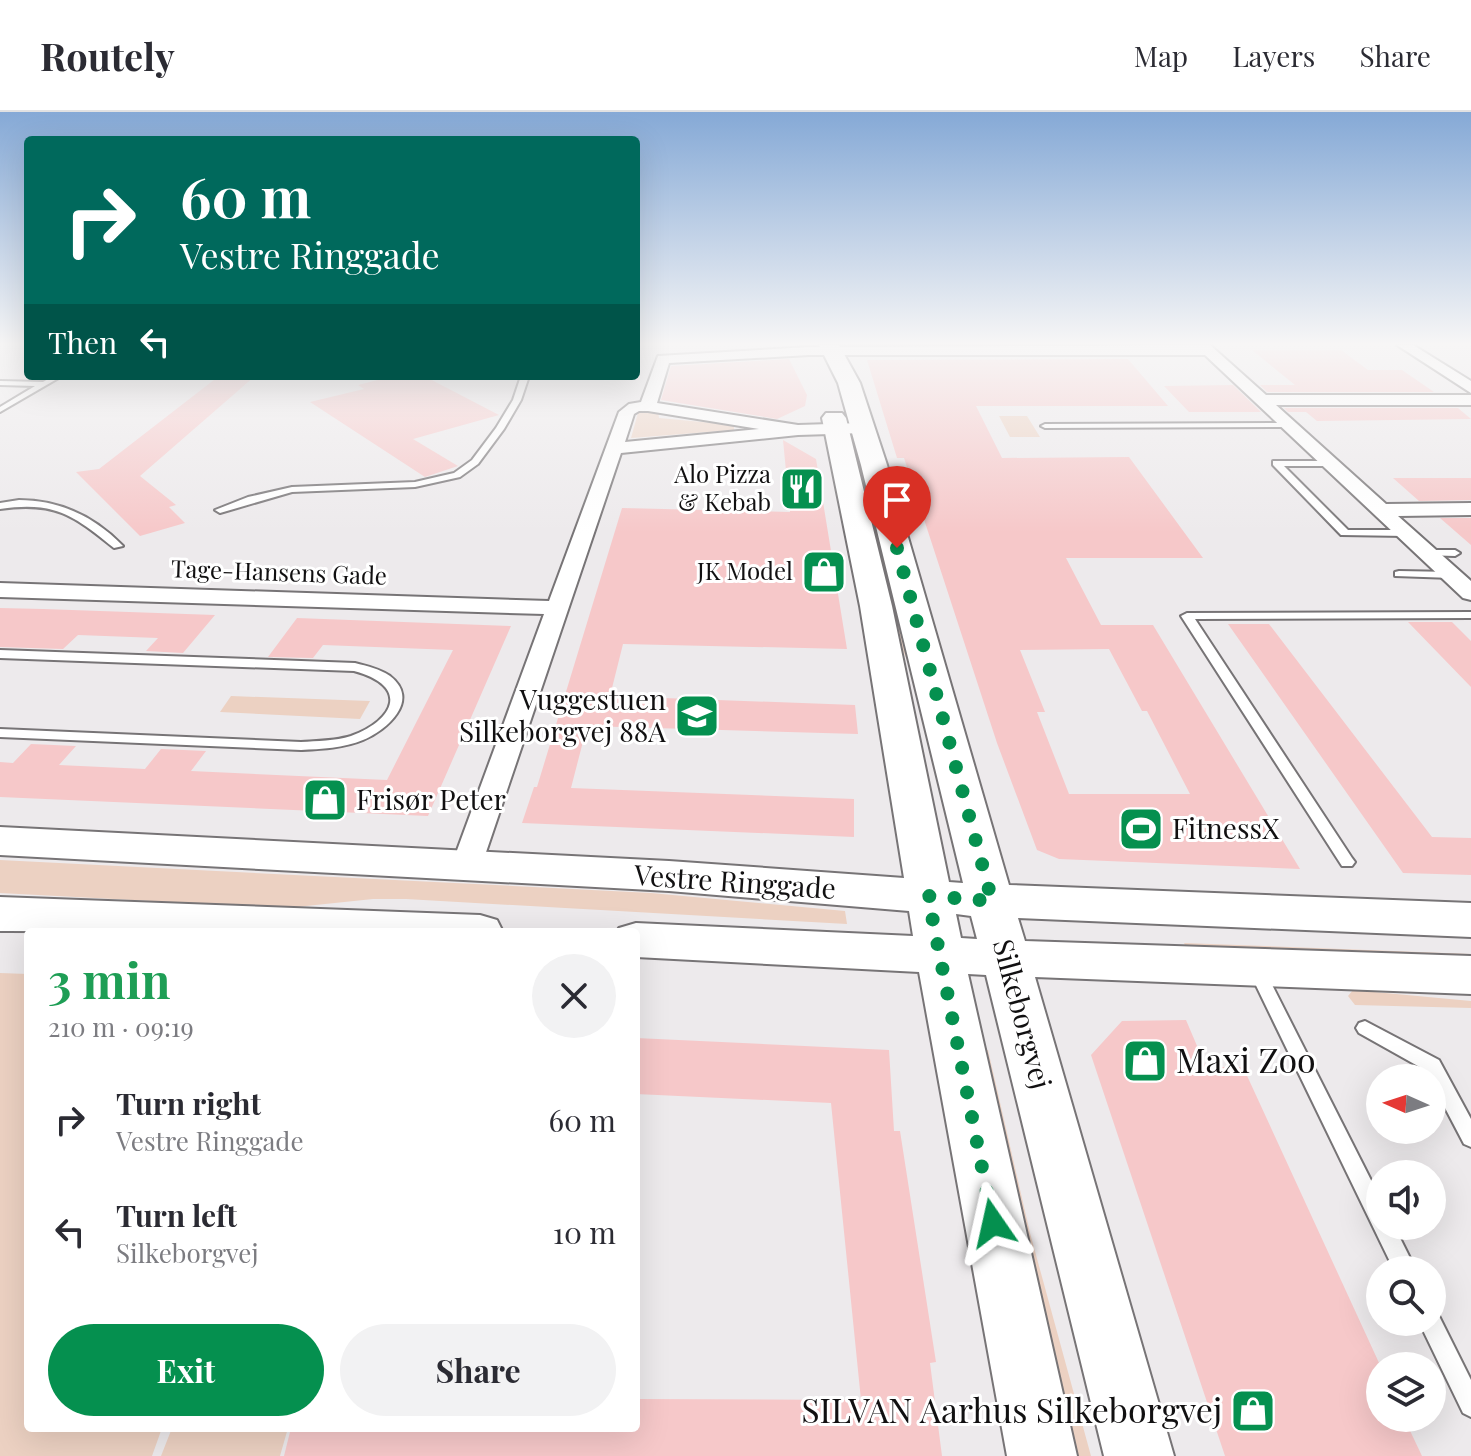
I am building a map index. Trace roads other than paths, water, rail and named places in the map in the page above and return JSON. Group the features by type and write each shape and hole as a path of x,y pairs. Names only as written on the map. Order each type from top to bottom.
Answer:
{"street":[{"path":"467,864 627,412 634,408"},
{"path":"659,408 798,430"},
{"name":"Silkeborgvej","path":"839,408 850,428 992,901 1139,1456"},
{"path":"1271,408 1471,593"},
{"name":"Silkeborgvej","path":"850,428 876,606 928,896 1042,1456"},
{"path":"615,448 798,430 850,428"},
{"path":"1380,510 1471,509"},
{"name":"Tage-Hansens Gade","path":"0,590 556,608"},
{"name":"Vestre Ringgade","path":"0,841 669,876 992,901 1471,920"},
{"path":"0,914 148,922 294,923 397,928"},
{"path":"640,940 1007,958 1471,975"}],"lane":[{"path":"220,510 265,494 305,488 382,487 450,477 470,467 482,454 513,408"},
{"path":"1045,426 1289,425"},
{"path":"1330,463 1276,463 1345,533 1406,533"},
{"path":"0,506 53,503 75,513 118,546"},
{"path":"1427,553 1455,553"},
{"path":"1399,574 1452,575"},
{"path":"1347,862 1187,616 1346,619 1471,615"},
{"path":"0,654 355,667 376,671 391,680 398,694 394,710 379,726 356,738 328,744 301,746 0,733"},
{"path":"1255,967 1366,1192"},
{"path":"1365,1028 1432,1065 1471,1138"},
{"path":"1437,1336 1471,1405"}],"place":[{"name":"Alo Pizza & Kebab","path":"802,489"},
{"name":"JK Model","path":"824,572"},
{"name":"Vuggestuen Silkeborgvej 88A","path":"697,716"},
{"name":"Frisør Peter","path":"325,800"},
{"name":"FitnessX","path":"1141,829"},
{"name":"Maxi Zoo","path":"1145,1061"},
{"name":"SILVAN Aarhus Silkeborgvej","path":"1253,1411"}]}
